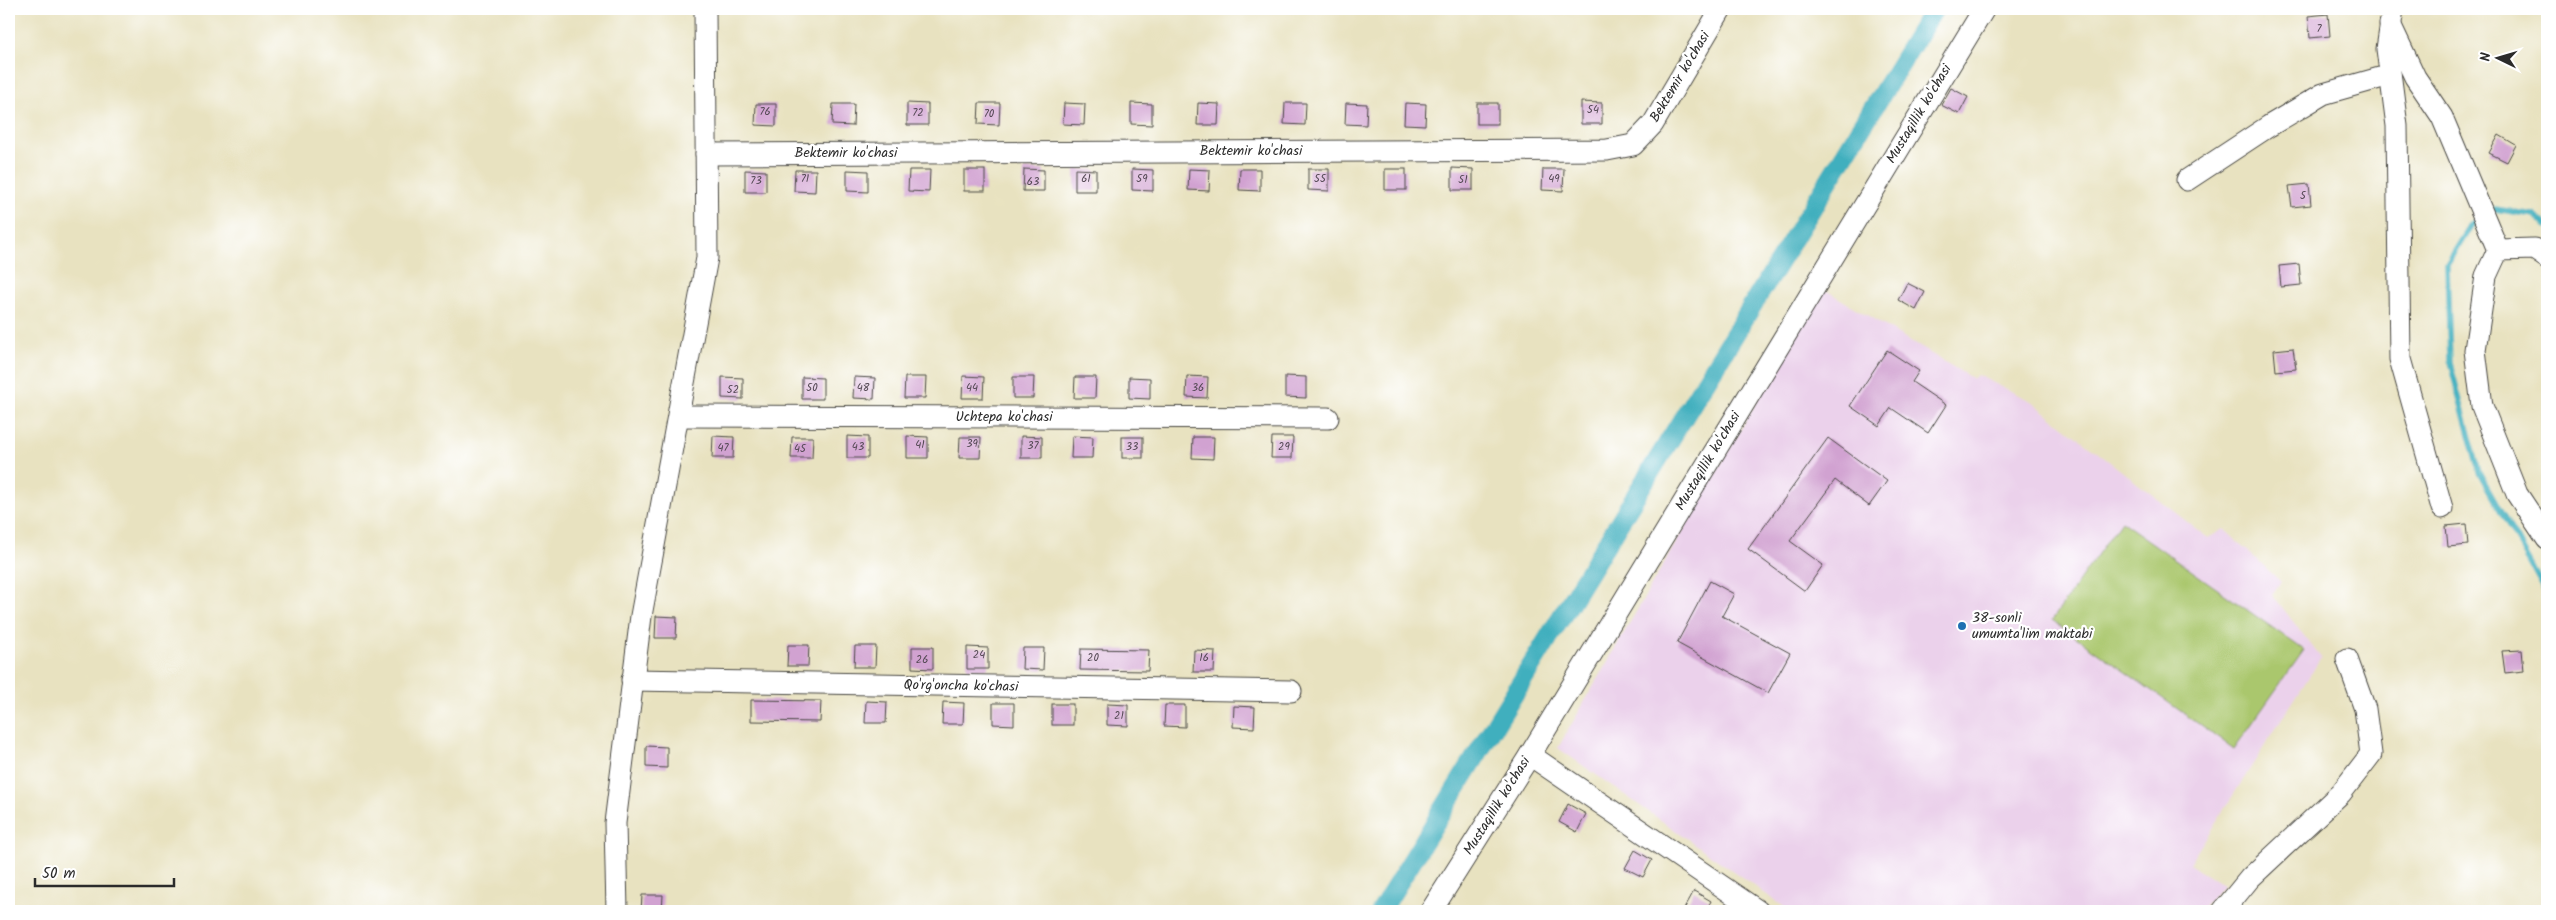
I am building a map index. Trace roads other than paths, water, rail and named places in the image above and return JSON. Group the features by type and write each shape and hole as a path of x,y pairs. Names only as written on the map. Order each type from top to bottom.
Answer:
{"street":[{"path":"617,911 615,823 632,680 641,616 707,258 706,9"},
{"name":"Bektemir ko'chasi","path":"706,154 1607,150 1633,145 1653,124 1721,9"},
{"name":"Mustaqillik ko'chasi","path":"1431,911 1530,755 1984,9"},
{"path":"2391,16 2387,49 2397,126 2400,359 2442,508"},
{"path":"2391,16 2415,77 2442,117 2498,250 2486,276 2475,350 2482,406 2517,494 2547,539"},
{"path":"2187,180 2269,126 2323,94 2390,75"},
{"path":"2498,250 2534,249 2547,258"},
{"name":"Uchtepa ko'chasi","path":"679,416 1328,418"},
{"path":"2223,911 2250,878 2341,793 2371,754 2365,710 2347,659"},
{"name":"Qo'rg'oncha ko'chasi","path":"632,680 1291,691"},
{"path":"1530,755 1758,911"}],"waterway":[{"path":"1381,911 1934,9"},
{"path":"2488,214 2495,209 2534,215 2547,226"},
{"path":"2480,219 2471,225 2447,264 2450,363 2479,472 2547,594"}],"place":[{"name":"38-sonli umumta'lim maktabi","path":"1962,626"}]}
